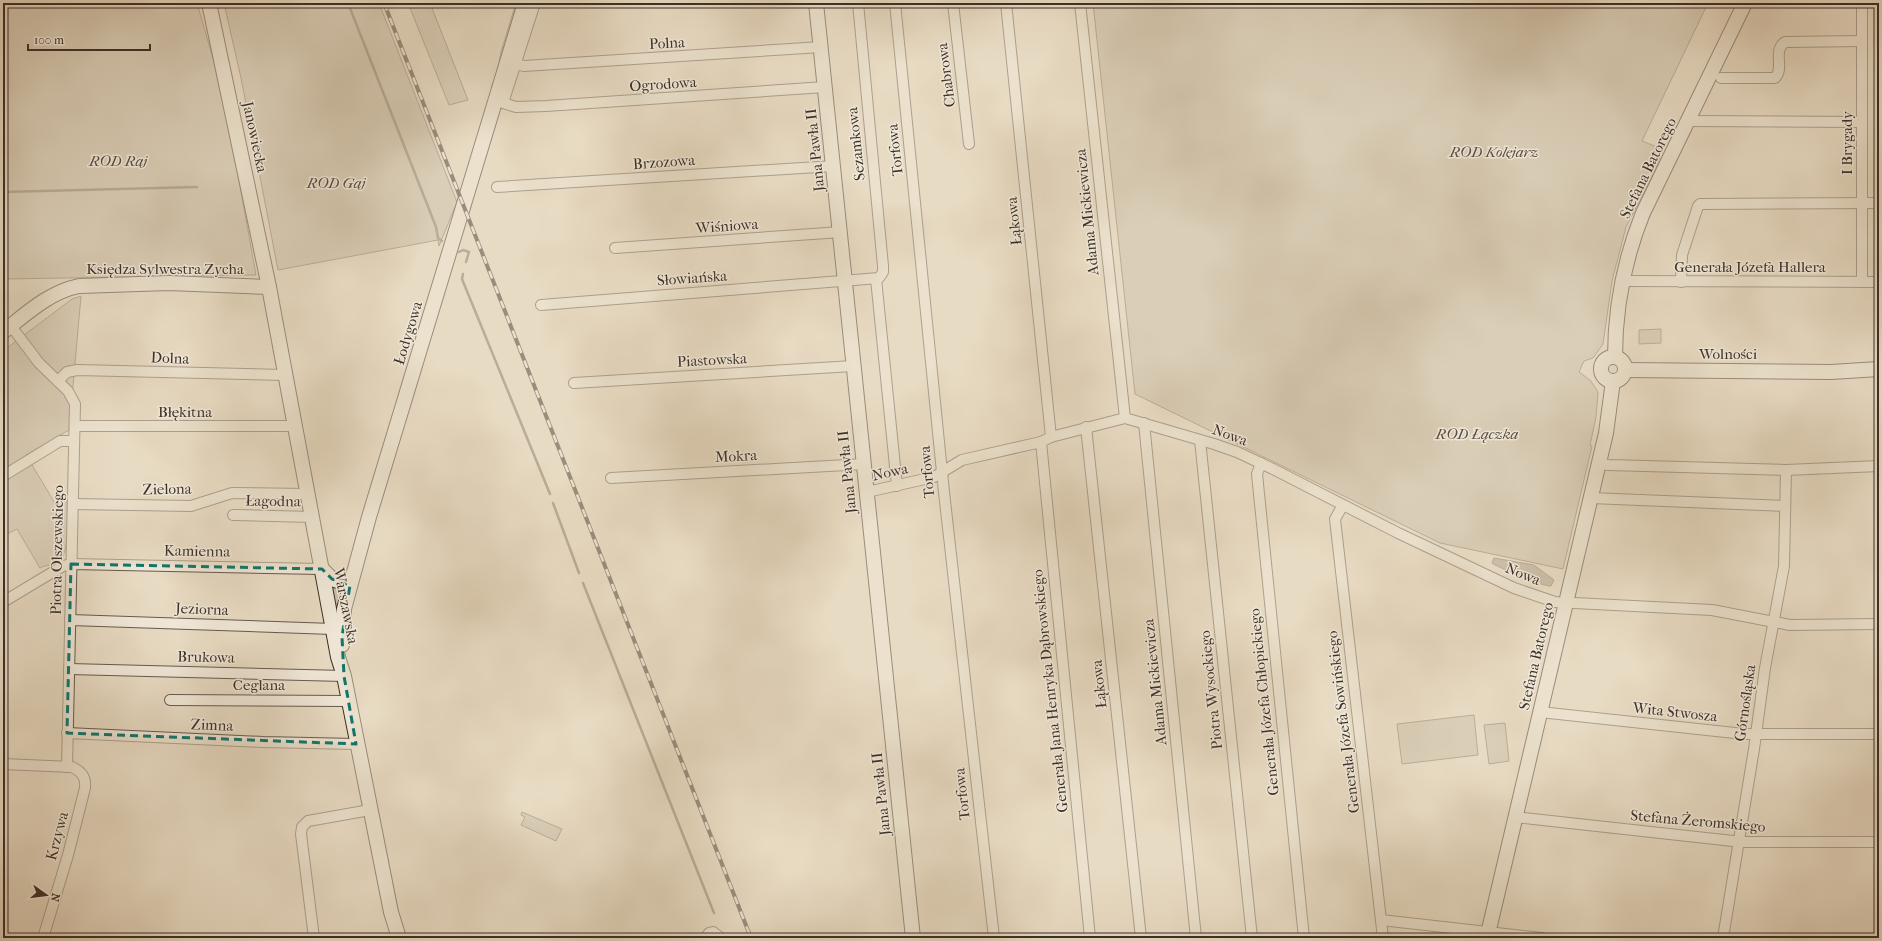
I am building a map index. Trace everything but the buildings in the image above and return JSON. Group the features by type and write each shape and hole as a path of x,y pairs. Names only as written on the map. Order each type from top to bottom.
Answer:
{"street":[{"name":"Janowiecka","path":"209,3 268,283"},
{"name":"Łodygowa","path":"344,676 342,632 344,608 350,585 399,416 525,3"},
{"path":"515,64 535,3"},
{"name":"Jana Pawła II","path":"816,3 841,232 853,366 913,938"},
{"name":"Sezamkowa","path":"858,3 884,266 881,275 876,279 897,486"},
{"name":"Torfowa","path":"895,3 943,472 994,938"},
{"name":"Chabrowa","path":"953,3 970,144"},
{"name":"Łąkowa","path":"1006,3 1051,437"},
{"name":"Adama Mickiewicza","path":"1080,3 1125,418"},
{"name":"Stefana Batorego","path":"1615,357 1621,281 1643,213 1745,3"},
{"name":"I Brygady","path":"1862,3 1862,282"},
{"path":"1721,78 1775,78 1779,71 1779,50 1781,45 1786,42 1862,41"},
{"name":"Polna","path":"515,64 524,66 821,47"},
{"name":"Ogrodowa","path":"515,64 503,103 516,107 825,87"},
{"path":"1689,120 1862,122"},
{"name":"Brzozowa","path":"497,187 834,166"},
{"path":"1681,282 1682,255 1698,206 1700,204 1879,203"},
{"name":"Wiśniowa","path":"615,248 841,232"},
{"path":"845,282 876,279"},
{"name":"Generała Józefa Hallera","path":"1621,281 1879,282"},
{"name":"Słowiańska","path":"541,306 845,282"},
{"name":"Księdza Sylwestra Zycha","path":"7,329 51,296 79,286 268,283"},
{"name":"Warszawska","path":"268,283 313,517 332,629 344,676 356,744 391,912 399,938"},
{"name":"Piotra Olszewskiego","path":"7,329 68,391 74,400 75,426 66,767"},
{"path":"1615,357 1623,362 1625,370 1621,378 1613,381 1609,380 1603,375 1601,366 1606,359 1615,357"},
{"name":"Piastowska","path":"574,383 853,366"},
{"name":"Wolności","path":"1625,370 1831,372 1879,369"},
{"name":"Dolna","path":"58,381 67,372 77,370 285,375"},
{"name":"Wolności","path":"1831,372 1846,375 1879,376"},
{"name":"Stefana Batorego","path":"1487,935 1609,420 1613,381"},
{"name":"Nowa","path":"866,492 934,477 962,460 1041,442 1051,437 1125,418 1237,452 1342,505 1514,588 1555,602 1712,610 1790,625 1879,624"},
{"name":"Adama Mickiewicza","path":"1144,423 1196,938"},
{"name":"Błękitna","path":"75,426 295,426"},
{"name":"Łąkowa","path":"1086,427 1141,938"},
{"name":"Piotra Wysockiego","path":"1200,440 1252,938"},
{"path":"3,476 60,441 74,441"},
{"name":"Generała Jana Henryka Dąbrowskiego","path":"1041,442 1090,938"},
{"name":"Generała Józefa Chłopickiego","path":"1261,463 1257,474 1304,938"},
{"path":"1599,463 1608,465 1786,470 1879,466"},
{"name":"Mokra","path":"611,478 864,464"},
{"name":"Górnośląska","path":"1723,938 1764,668 1784,566 1786,470"},
{"name":"Zielona","path":"73,504 191,506 232,493 308,494"},
{"path":"1591,498 1785,506"},
{"name":"Generała Józefa Sowińskiego","path":"1342,505 1335,519 1383,938"},
{"name":"Łagodna","path":"233,516 313,517"},
{"path":"3,602 63,566 71,564"},
{"name":"Kamienna","path":"71,564 322,569"},
{"path":"322,569 332,579 350,585"},
{"name":"Jeziorna","path":"70,620 332,629"},
{"name":"Brukowa","path":"69,668 344,676"},
{"name":"Ceglana","path":"170,700 348,701"},
{"name":"Wita Stwosza","path":"1540,712 1755,735 1879,734"},
{"name":"Zimna","path":"67,733 263,742 356,744"},
{"path":"3,764 66,767"},
{"name":"Krzywa","path":"43,938 68,855 85,788 83,775 77,770 66,767"},
{"path":"314,938 301,834 302,827 308,821 370,810"},
{"name":"Stefana Żeromskiego","path":"1515,817 1738,842 1879,842"},
{"path":"391,912 392,938"},
{"path":"1381,920 1487,935 1542,938"},
{"path":"707,936 716,933 721,938"}],"highlighted area":[{"path":"71,564 322,569 332,579 350,585 342,637 344,676 356,744 67,733"}],"green space":[{"name":"ROD Raj","path":"3,3 197,3 218,76 232,142 256,275 3,279"},
{"name":"ROD Gaj","path":"224,3 379,3 457,202 439,246 438,240 278,270 241,78"},
{"path":"408,3 430,3 468,100 449,105"},
{"path":"516,3 520,3 491,96 492,85 496,77 501,52"},
{"path":"1093,3 1708,3 1642,141 1662,149 1656,169 1626,227 1612,281 1603,344 1593,358 1584,361 1579,372 1590,380 1598,392 1596,417 1590,445 1592,446 1563,569 1440,543 1135,394"},
{"path":"81,296 69,430 26,455 56,505 67,498 67,540 63,556 58,563 40,568 17,529 3,536 3,351 72,299"},
{"path":"1661,329 1661,343 1639,344 1639,330"},
{"path":"336,587 339,588 341,592 337,617 332,589"},
{"path":"1474,715 1478,755 1402,764 1397,724"},
{"path":"1505,723 1509,761 1489,764 1484,725"},
{"path":"522,812 562,829 556,841 521,825 525,817 521,815"}],"shaded area":[{"path":"1494,558 1534,565 1554,580 1551,586 1530,581 1495,565 1492,563"}],"waterway":[{"path":"348,3 436,227 438,238 442,241"},
{"path":"3,192 197,187"},
{"path":"459,252 463,250 469,252 466,262"},
{"path":"463,274 462,279 550,494"},
{"path":"553,503 579,573"},
{"path":"583,583 714,913"}],"railway":[{"path":"384,3 751,938"}],"park label":[{"name":"ROD Kolejarz","path":"1494,152"},
{"name":"ROD Łączka","path":"1477,434"}]}
